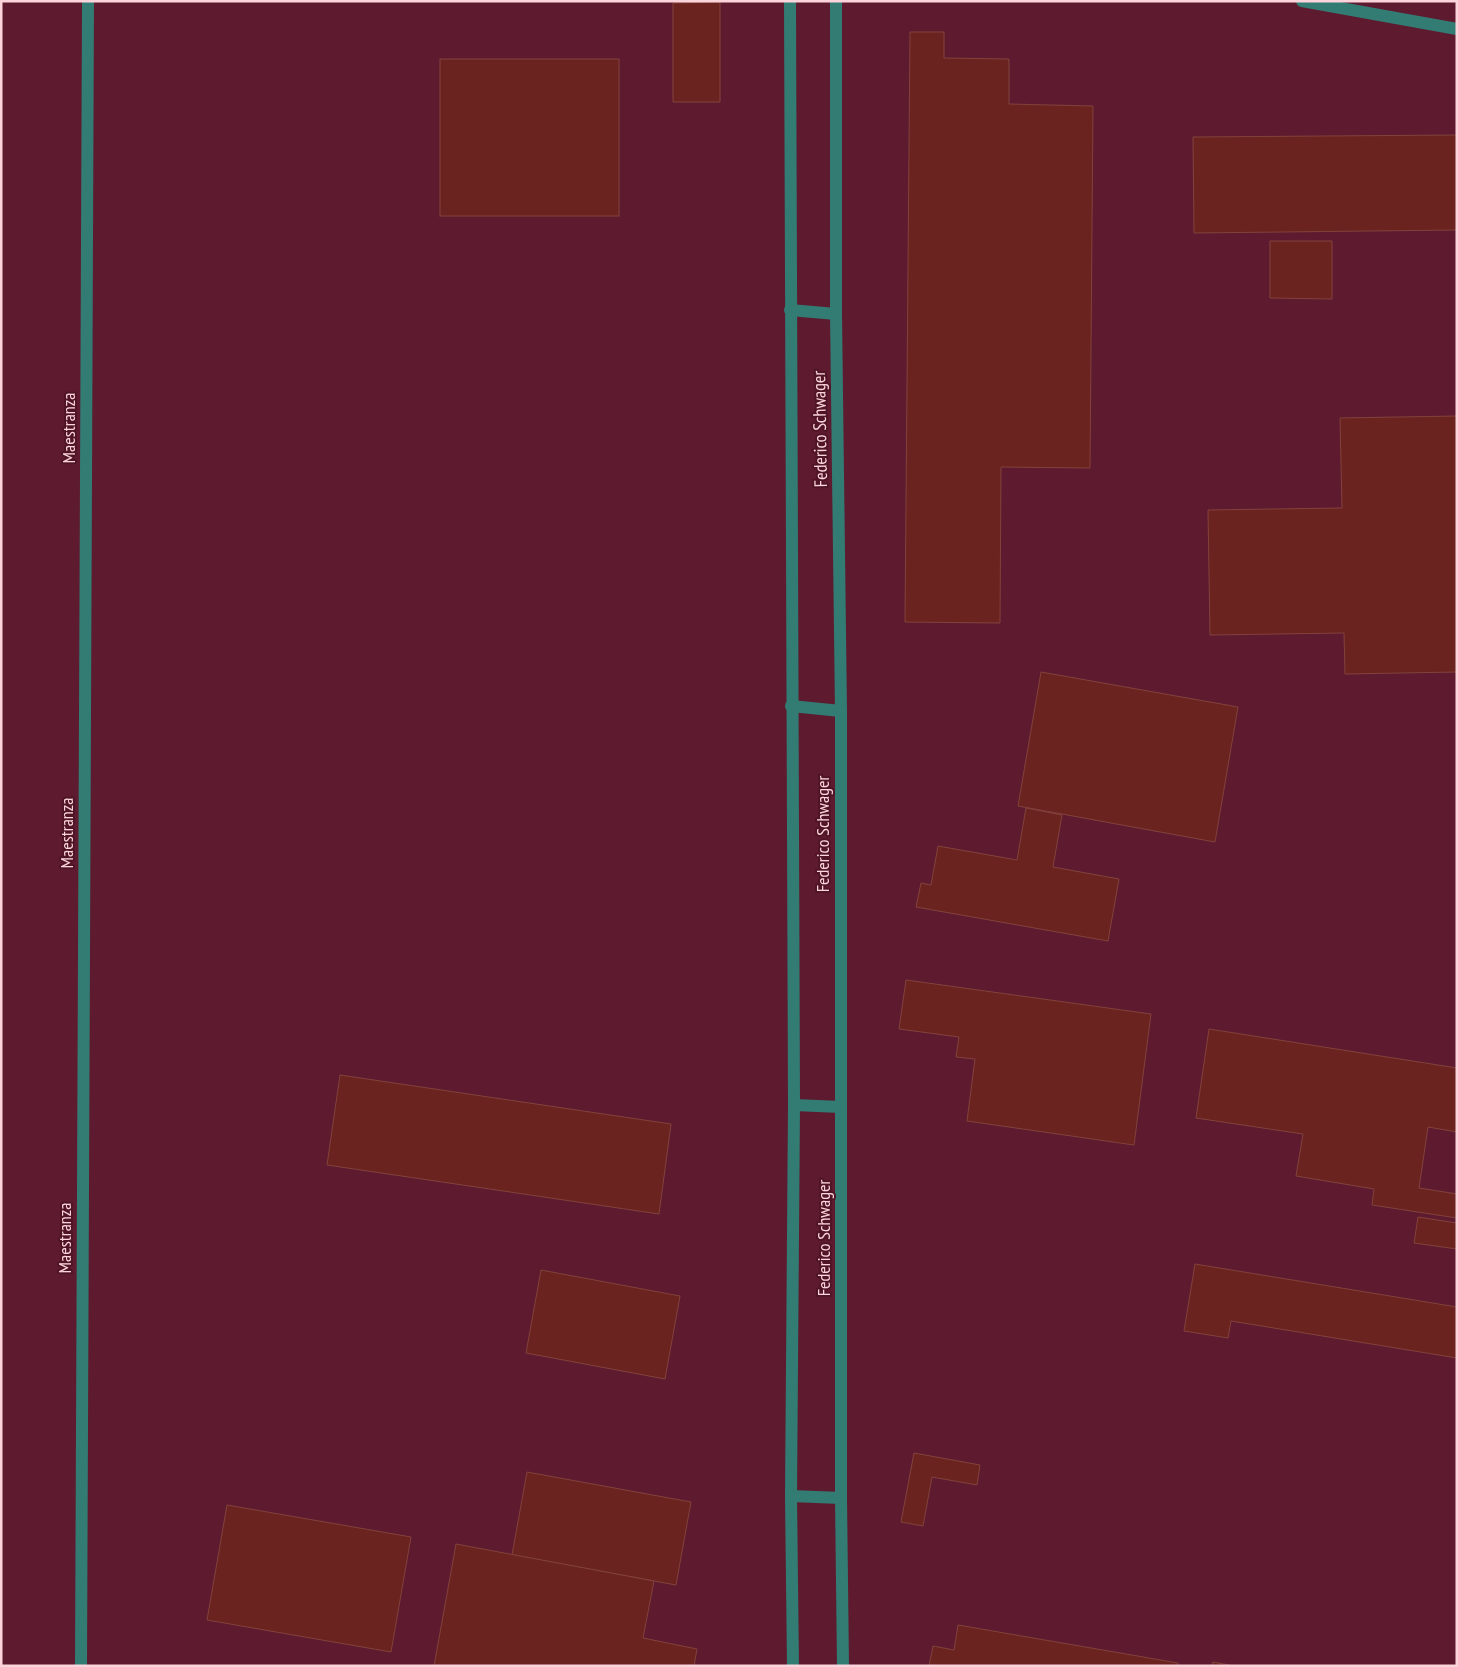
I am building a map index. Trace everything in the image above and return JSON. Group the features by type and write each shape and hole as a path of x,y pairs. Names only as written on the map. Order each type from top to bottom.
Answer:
{"street":[{"name":"Maestranza","path":"81,1666 88,1"},
{"name":"Federico Schwager","path":"790,1 791,706 794,1105 791,1496 793,1666"},
{"name":"Federico Schwager","path":"836,1 836,314 841,711 841,1498 843,1666"},
{"path":"1302,1 1457,29"},
{"path":"790,310 836,314"},
{"path":"791,706 841,711"},
{"path":"794,1105 841,1107"},
{"path":"791,1496 841,1498"}],"shaded area":[{"path":"1,1 1457,1 1457,1666 1,1666"}],"building":[{"path":"720,2 720,102 673,102 673,3"},
{"path":"910,32 944,32 944,58 1009,59 1009,104 1093,106 1090,468 1001,467 1000,623 905,622"},
{"path":"440,59 619,59 619,216 440,216"},
{"path":"1457,135 1457,230 1194,233 1193,137"},
{"path":"1270,241 1332,241 1332,299 1270,298"},
{"path":"1457,416 1457,672 1345,674 1344,633 1210,635 1208,510 1342,508 1340,418"},
{"path":"1041,672 1238,707 1215,842 1018,806"},
{"path":"1026,808 1062,815 1053,867 1119,879 1108,941 916,907 921,883 931,885 938,846 1017,860"},
{"path":"906,980 1151,1014 1134,1145 967,1121 975,1059 956,1057 959,1037 899,1029"},
{"path":"1209,1029 1457,1068 1457,1132 1428,1127 1419,1188 1457,1194 1457,1218 1372,1205 1374,1189 1296,1176 1303,1134 1196,1118"},
{"path":"340,1075 671,1124 659,1214 327,1165"},
{"path":"1418,1217 1457,1223 1457,1249 1414,1243"},
{"path":"1195,1264 1457,1307 1457,1358 1231,1321 1228,1338 1184,1331"},
{"path":"541,1270 680,1296 665,1379 526,1353"},
{"path":"914,1453 980,1465 977,1485 932,1477 923,1526 901,1522"},
{"path":"527,1472 691,1502 676,1585 512,1555"},
{"path":"227,1505 411,1537 391,1652 207,1620"},
{"path":"456,1544 654,1581 643,1638 697,1649 694,1666 434,1666"},
{"path":"958,1625 1178,1663 1178,1666 929,1666 933,1646 954,1650"},
{"path":"1213,1662 1234,1666 1212,1666"}]}
